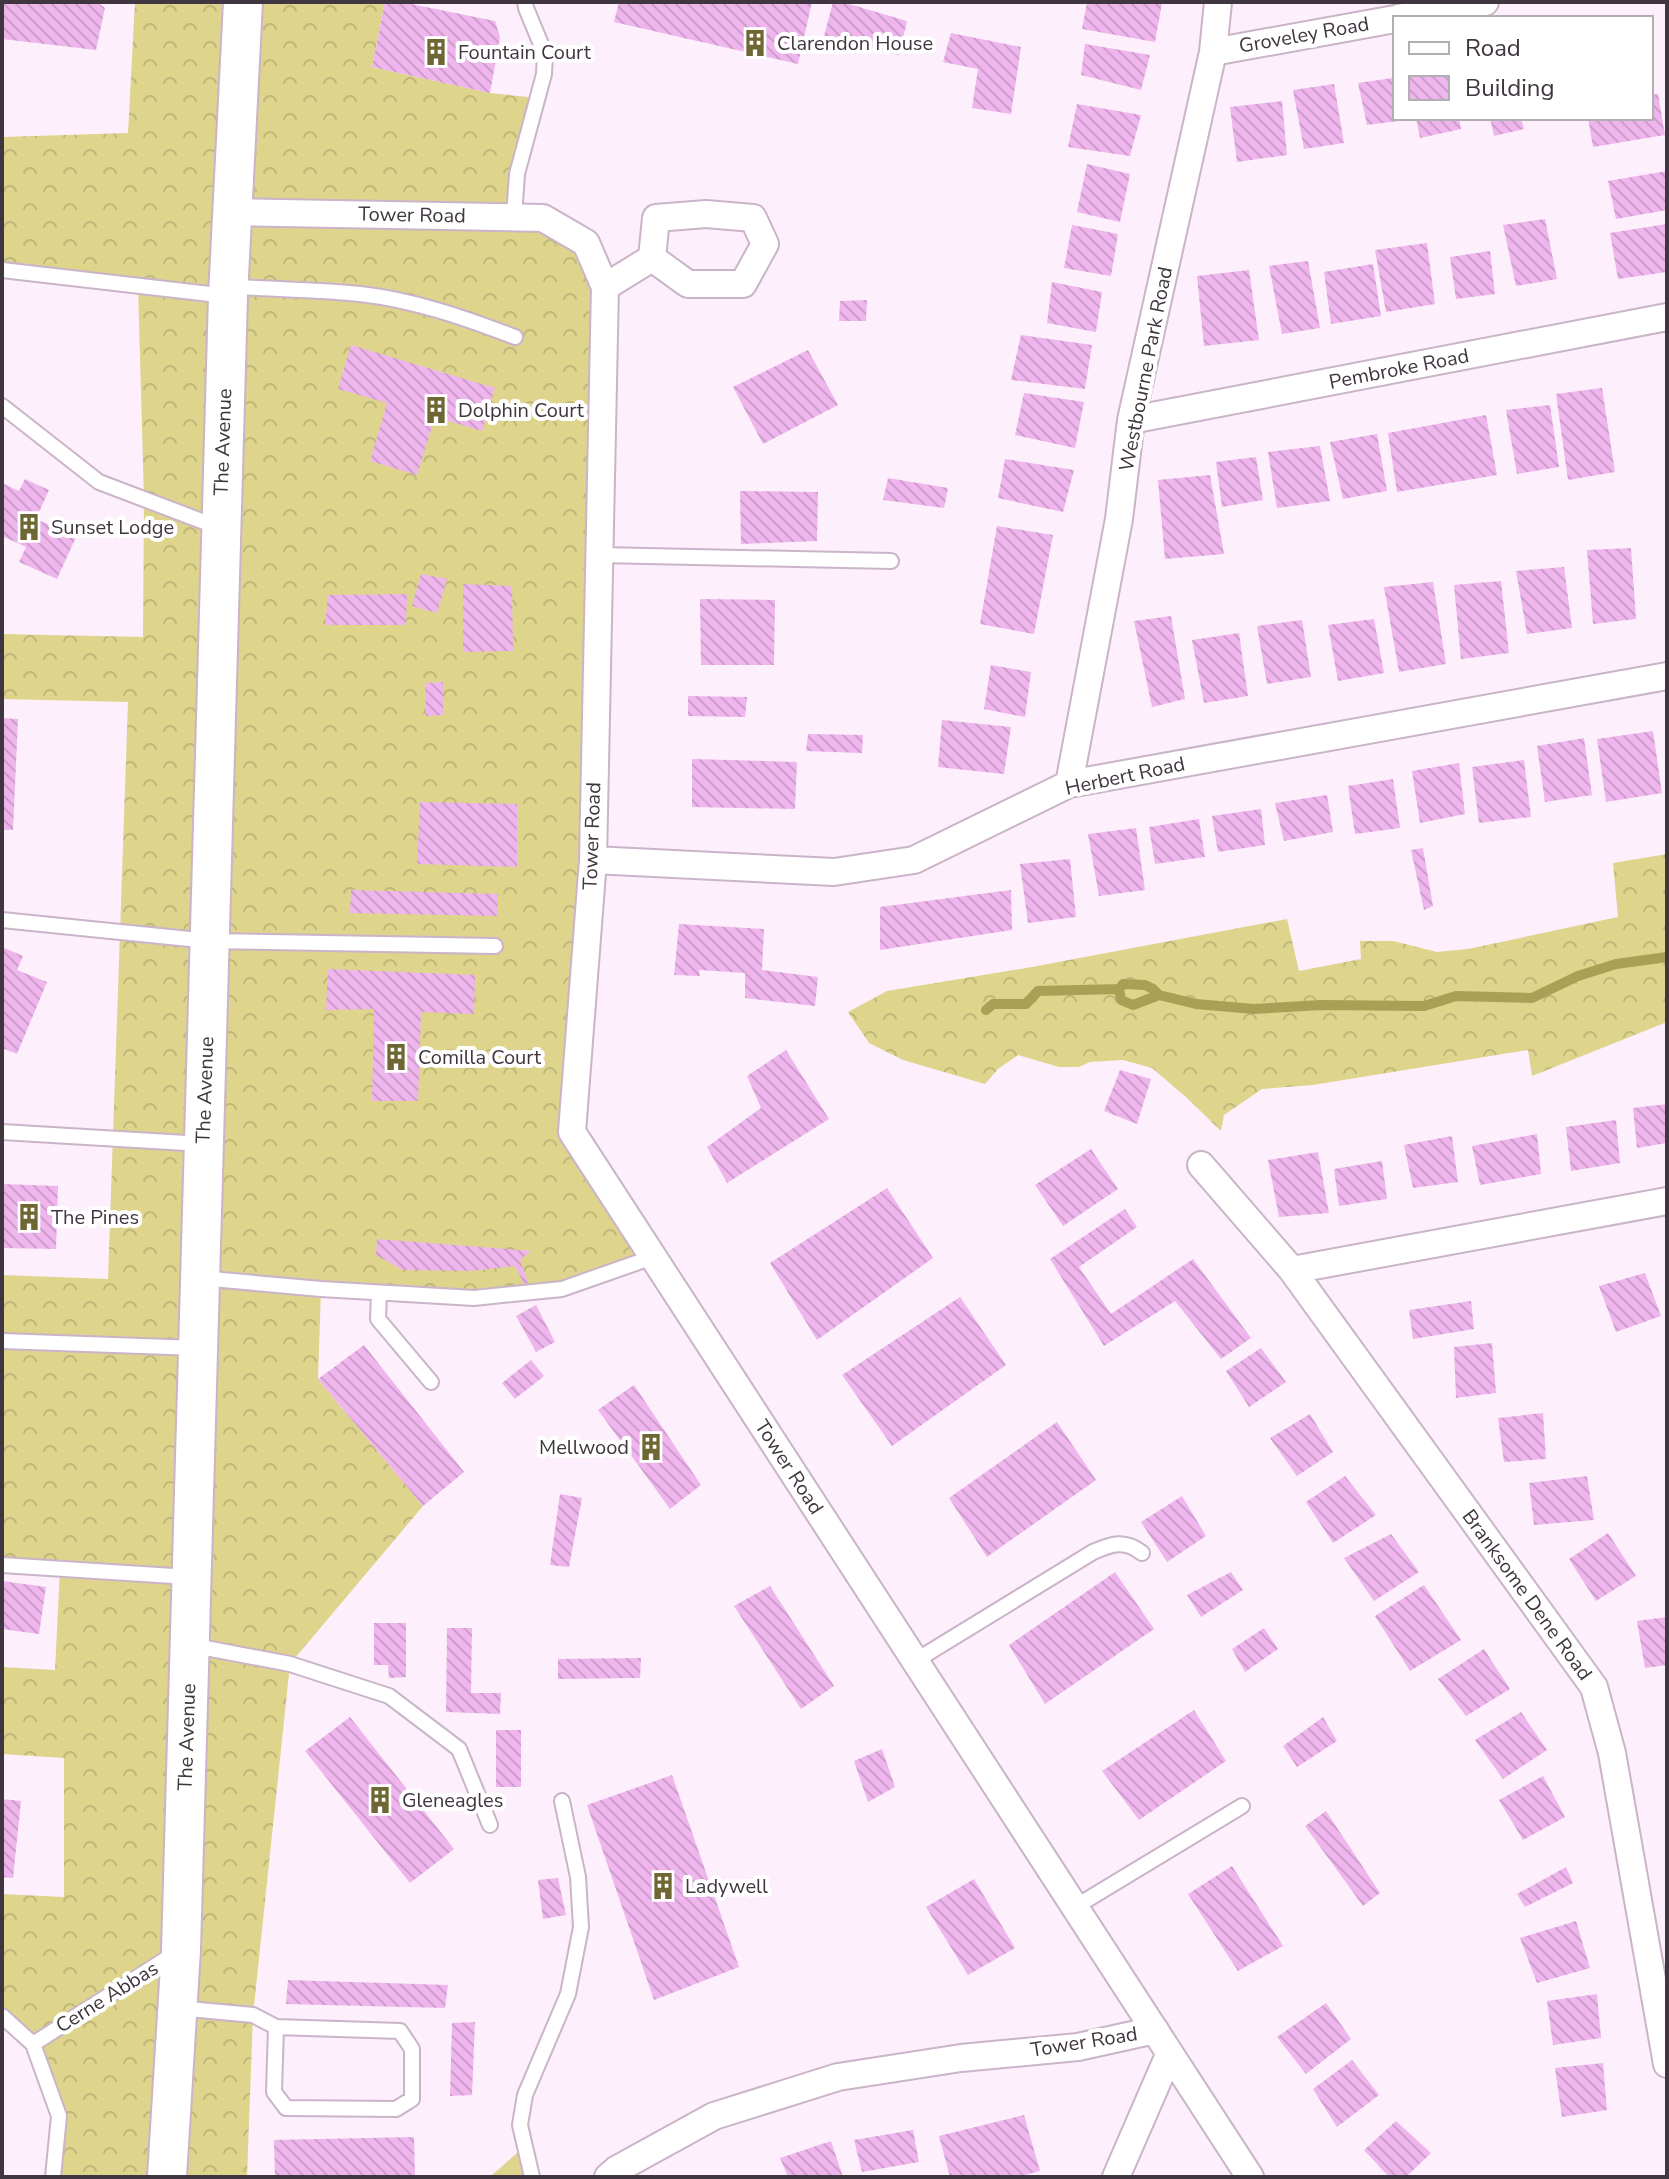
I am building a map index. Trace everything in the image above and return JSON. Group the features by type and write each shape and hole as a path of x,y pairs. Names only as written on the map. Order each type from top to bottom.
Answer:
{"main road":[{"name":"The Avenue","path":"167,2177 181,1950 228,291 243,2"}],"street":[{"name":"Westbourne Park Road","path":"1069,784 1119,519 1131,420 1213,52 1218,2"},
{"name":"Groveley Road","path":"1408,16 1485,2"},
{"name":"Groveley Road","path":"1213,52 1393,19"},
{"name":"Tower Road","path":"232,212 543,218 586,243 605,287 593,860 572,1132 1155,2030 1078,2047 961,2058 838,2077 714,2116 608,2177"},
{"path":"605,287 652,258"},
{"name":"Pembroke Road","path":"1131,420 1667,317"},
{"name":"Herbert Road","path":"593,860 834,872 914,860 1069,784 1667,676"},
{"name":"Branksome Dene Road","path":"1201,1165 1292,1270 1594,1687 1612,1753 1667,2064"},
{"path":"1292,1270 1667,1201"},
{"path":"1155,2030 1250,2177"},
{"path":"1116,2177 1169,2055"}],"lane":[{"path":"514,217 517,174 544,74 545,54 525,2"},
{"path":"2,270 228,291 359,294 456,315 515,337"},
{"path":"2,406 99,482 221,528"},
{"path":"600,555 891,561"},
{"path":"2,920 209,941 495,946"},
{"path":"2,1132 203,1144"},
{"path":"200,1278 474,1298 562,1289 653,1257"},
{"path":"379,1293 378,1319 431,1382"},
{"path":"2,1341 198,1348"},
{"path":"915,1661 1104,1547 1125,1544 1142,1553"},
{"path":"2,1565 192,1577"},
{"path":"189,1645 290,1664 389,1696 459,1749 490,1825"},
{"path":"532,2177 520,2125 525,2095 568,1994 581,1927 578,1877 562,1801"},
{"path":"1075,1907 1242,1806"},
{"name":"Cerne Abbas","path":"33,2044 181,1950"},
{"path":"178,2008 253,2015 276,2027 400,2031 412,2049 412,2099 396,2109 286,2108 274,2092 276,2027"},
{"name":"Cerne Abbas","path":"2,2016 33,2044 59,2116 53,2177"}],"green space":[{"path":"135,2 385,2 372,67 490,93 538,98 514,217 586,243 605,287 572,1132 653,1257 562,1289 474,1298 321,1289 318,1379 423,1506 290,1664 253,2015 247,2177 53,2177 59,2116 33,2044 2,2016 2,1894 64,1897 64,1758 2,1754 2,1667 55,1670 60,1569 2,1565 2,1275 108,1279 128,702 2,699 2,634 143,637 144,499 138,286 2,270 2,137 128,133"},
{"path":"1667,854 1667,1022 1532,1076 1528,1050 1313,1085 1262,1089 1224,1115 1221,1131 1152,1068 1123,1060 1059,1067 1018,1055 998,1069 985,1084 903,1060 869,1043 848,1012 887,991 1287,919 1299,971 1361,959 1360,941 1393,941 1437,952 1468,949 1618,917 1613,863"},
{"path":"525,2146 534,2177 490,2177"}],"building":[{"path":"2,2 97,2 105,8 96,50 2,39"},
{"name":"Fountain Court","path":"385,2 401,2 495,21 500,37 490,93 372,67"},
{"name":"Clarendon House","path":"619,2 812,2 798,64 614,22"},
{"path":"833,2 907,21 899,55 824,36"},
{"path":"1087,2 1162,3 1155,42 1082,29"},
{"path":"951,33 1021,47 1011,114 972,108 978,69 943,62"},
{"path":"1085,44 1150,55 1141,90 1081,75"},
{"path":"1393,78 1393,120 1398,121 1367,125 1358,83"},
{"path":"1334,84 1344,143 1304,149 1293,90"},
{"path":"1658,94 1665,135 1593,147 1588,120 1653,120 1653,95"},
{"path":"1282,101 1287,155 1237,162 1230,107"},
{"path":"1077,104 1141,115 1130,156 1068,147"},
{"path":"1416,120 1459,120 1461,129 1420,138"},
{"path":"1490,120 1522,120 1524,129 1494,136"},
{"path":"1087,164 1130,174 1120,222 1077,212"},
{"path":"1667,171 1667,210 1616,219 1608,181"},
{"path":"1545,219 1557,279 1516,286 1503,225"},
{"path":"1667,224 1667,272 1618,279 1610,233"},
{"path":"1072,225 1118,234 1111,276 1064,268"},
{"path":"1427,243 1435,304 1386,312 1375,250"},
{"path":"1490,251 1495,294 1456,299 1450,257"},
{"path":"1308,261 1320,328 1282,334 1269,266"},
{"path":"1373,264 1381,316 1331,324 1324,272"},
{"path":"1249,270 1259,340 1204,346 1197,276"},
{"path":"1052,282 1102,292 1096,332 1047,323"},
{"path":"867,300 866,321 839,321 840,301"},
{"path":"1021,335 1092,345 1085,389 1011,380"},
{"name":"Dolphin Court","path":"351,345 495,388 482,431 435,417 417,475 370,461 387,403 338,389"},
{"path":"808,350 838,405 763,444 733,387"},
{"path":"1602,388 1615,472 1568,480 1556,394"},
{"path":"1024,393 1084,402 1075,448 1015,435"},
{"path":"1550,405 1559,467 1517,474 1506,410"},
{"path":"1486,415 1497,475 1397,492 1388,433"},
{"path":"1377,434 1387,491 1343,499 1330,442"},
{"path":"1320,446 1330,501 1277,508 1268,452"},
{"path":"1256,457 1263,500 1222,507 1216,462"},
{"path":"1005,459 1074,470 1063,512 998,498"},
{"path":"1210,475 1224,554 1165,559 1158,480"},
{"path":"888,478 948,488 944,508 883,500"},
{"name":"Sunset Lodge","path":"25,479 49,490 36,519 76,537 57,579 19,562 26,547 2,536 2,483 19,491"},
{"path":"740,491 818,492 817,541 741,544"},
{"path":"997,526 1053,535 1034,634 980,624"},
{"path":"1631,548 1636,619 1593,624 1587,550"},
{"path":"1564,567 1572,628 1527,634 1516,571"},
{"path":"421,574 447,579 437,613 412,606"},
{"path":"1501,581 1509,653 1461,659 1454,585"},
{"path":"1433,582 1446,664 1399,672 1384,587"},
{"path":"463,584 512,586 513,651 463,652"},
{"path":"407,594 406,625 325,625 328,595"},
{"path":"700,599 775,600 774,665 701,665"},
{"path":"1171,616 1185,699 1152,707 1134,621"},
{"path":"1374,619 1384,673 1338,681 1328,625"},
{"path":"1302,620 1311,677 1267,684 1257,626"},
{"path":"1239,633 1248,696 1204,703 1192,640"},
{"path":"991,665 1031,672 1025,717 984,709"},
{"path":"443,682 443,715 426,716 425,683"},
{"path":"688,696 747,697 745,717 688,716"},
{"path":"2,718 18,719 13,830 2,830"},
{"path":"942,720 1011,727 1004,774 938,767"},
{"path":"1653,731 1662,793 1606,802 1597,739"},
{"path":"808,734 863,735 862,753 806,751"},
{"path":"1584,738 1592,795 1545,802 1537,746"},
{"path":"692,759 797,762 795,809 692,807"},
{"path":"1524,760 1531,817 1479,823 1472,767"},
{"path":"1459,763 1465,814 1420,823 1412,771"},
{"path":"1393,779 1400,828 1355,834 1348,786"},
{"path":"1327,795 1333,832 1284,841 1275,803"},
{"path":"420,802 517,804 517,867 417,864"},
{"path":"1261,809 1265,845 1218,852 1212,816"},
{"path":"1199,819 1205,857 1155,864 1149,827"},
{"path":"1136,828 1145,890 1099,896 1088,834"},
{"path":"1423,848 1433,906 1424,910 1411,850"},
{"path":"1070,859 1076,917 1028,923 1020,864"},
{"path":"351,890 498,894 497,916 350,913"},
{"path":"1011,890 1012,930 880,950 880,907"},
{"path":"679,924 764,929 762,970 818,977 815,1006 745,998 745,973 699,970 700,976 674,975"},
{"path":"2,947 23,956 17,970 47,982 17,1054 2,1048"},
{"name":"Comilla Court","path":"328,969 475,975 474,1014 421,1012 418,1101 372,1101 374,1009 326,1010"},
{"path":"786,1050 829,1119 727,1183 707,1147 761,1108 747,1076"},
{"path":"1120,1070 1151,1079 1137,1124 1104,1111"},
{"path":"1667,1104 1667,1143 1637,1148 1633,1108"},
{"path":"1616,1120 1620,1163 1571,1171 1566,1127"},
{"path":"1537,1134 1541,1174 1480,1185 1472,1146"},
{"path":"1452,1136 1458,1182 1413,1188 1404,1145"},
{"path":"1091,1149 1118,1189 1063,1226 1035,1185"},
{"path":"1318,1152 1329,1213 1279,1217 1268,1160"},
{"path":"1382,1161 1387,1199 1339,1206 1334,1169"},
{"name":"The Pines","path":"2,1184 58,1186 56,1249 2,1248"},
{"path":"887,1188 933,1258 817,1340 770,1263"},
{"path":"1125,1209 1137,1227 1079,1267 1111,1314 1193,1259 1251,1338 1221,1359 1175,1301 1104,1346 1050,1259"},
{"path":"377,1239 531,1251 520,1260 528,1283 524,1284 515,1266 470,1271 403,1270 376,1255"},
{"path":"1645,1273 1661,1316 1616,1332 1599,1286"},
{"path":"960,1297 1006,1365 892,1446 842,1375"},
{"path":"1471,1301 1474,1329 1413,1339 1409,1310"},
{"path":"536,1305 555,1342 536,1352 516,1316"},
{"path":"1492,1343 1496,1393 1456,1398 1454,1347"},
{"path":"364,1345 464,1472 423,1506 318,1379"},
{"path":"1261,1348 1286,1382 1249,1407 1226,1371"},
{"path":"531,1360 544,1376 515,1399 502,1383"},
{"name":"Mellwood","path":"634,1385 701,1485 670,1509 598,1410"},
{"path":"1543,1413 1546,1459 1504,1462 1498,1418"},
{"path":"1310,1414 1333,1452 1297,1476 1270,1438"},
{"path":"1057,1422 1096,1480 987,1557 949,1498"},
{"path":"1345,1476 1376,1515 1333,1543 1306,1502"},
{"path":"1587,1476 1594,1520 1534,1525 1529,1483"},
{"path":"560,1494 582,1498 569,1567 550,1565"},
{"path":"1182,1496 1206,1536 1167,1562 1141,1522"},
{"path":"1608,1533 1636,1576 1596,1601 1569,1559"},
{"path":"1391,1534 1419,1572 1374,1601 1344,1558"},
{"path":"1115,1572 1154,1629 1045,1704 1009,1645"},
{"path":"1231,1572 1243,1590 1201,1617 1187,1595"},
{"path":"2,1581 46,1587 39,1634 2,1629"},
{"path":"1424,1585 1461,1640 1410,1671 1375,1616"},
{"path":"770,1586 834,1686 801,1709 734,1606"},
{"path":"1667,1617 1667,1665 1645,1668 1637,1621"},
{"path":"374,1623 406,1623 406,1677 389,1678 388,1665 374,1665"},
{"path":"447,1628 472,1628 471,1693 501,1693 500,1714 446,1712"},
{"path":"1264,1628 1278,1649 1245,1672 1232,1649"},
{"path":"1484,1649 1510,1689 1466,1716 1438,1679"},
{"path":"641,1658 640,1678 558,1679 558,1659"},
{"path":"1194,1710 1226,1761 1139,1820 1102,1771"},
{"path":"1521,1712 1547,1750 1503,1779 1475,1740"},
{"name":"Gleneagles","path":"350,1717 454,1849 410,1883 305,1751"},
{"path":"1323,1717 1337,1741 1297,1767 1283,1746"},
{"path":"496,1730 521,1730 521,1787 496,1787"},
{"path":"882,1749 895,1787 868,1802 854,1761"},
{"name":"Ladywell","path":"672,1775 739,1967 654,2000 587,1805"},
{"path":"1543,1776 1565,1817 1523,1840 1499,1800"},
{"path":"2,1799 21,1801 13,1878 2,1877"},
{"path":"1326,1811 1380,1893 1363,1906 1305,1826"},
{"path":"1232,1866 1283,1946 1238,1971 1188,1894"},
{"path":"1566,1867 1573,1883 1525,1907 1517,1894"},
{"path":"558,1878 566,1915 543,1919 538,1880"},
{"path":"974,1879 1015,1948 968,1975 926,1907"},
{"path":"1576,1921 1590,1968 1537,1983 1520,1938"},
{"path":"288,1980 448,1985 445,2008 286,2004"},
{"path":"1597,1994 1601,2038 1553,2045 1547,2001"},
{"path":"1326,2003 1351,2039 1306,2074 1277,2037"},
{"path":"475,2022 472,2095 450,2096 452,2023"},
{"path":"1352,2060 1379,2095 1337,2127 1313,2089"},
{"path":"1603,2063 1607,2110 1562,2117 1555,2068"},
{"path":"1024,2115 1040,2171 1018,2177 950,2177 939,2136"},
{"path":"1396,2121 1431,2153 1406,2177 1389,2177 1364,2150"},
{"path":"913,2130 919,2162 862,2172 854,2140"},
{"path":"414,2137 415,2177 275,2177 274,2140"},
{"path":"831,2141 843,2177 788,2177 780,2158"}],"waterway":[{"path":"986,1010 993,1004 1026,1004 1038,991 1119,989 1123,984 1145,985 1159,995 1196,1004 1254,1009 1321,1005 1424,1006 1456,996 1532,998 1578,976 1616,964 1667,957"},
{"path":"1119,989 1121,1000 1133,1005 1159,995"}],"place":[{"name":"Clarendon House","path":"755,43"},
{"name":"Fountain Court","path":"436,52"},
{"name":"Dolphin Court","path":"436,410"},
{"name":"Sunset Lodge","path":"29,527"},
{"name":"Comilla Court","path":"396,1057"},
{"name":"The Pines","path":"29,1217"},
{"name":"Mellwood","path":"651,1447"},
{"name":"Gleneagles","path":"380,1800"},
{"name":"Ladywell","path":"663,1886"}]}
